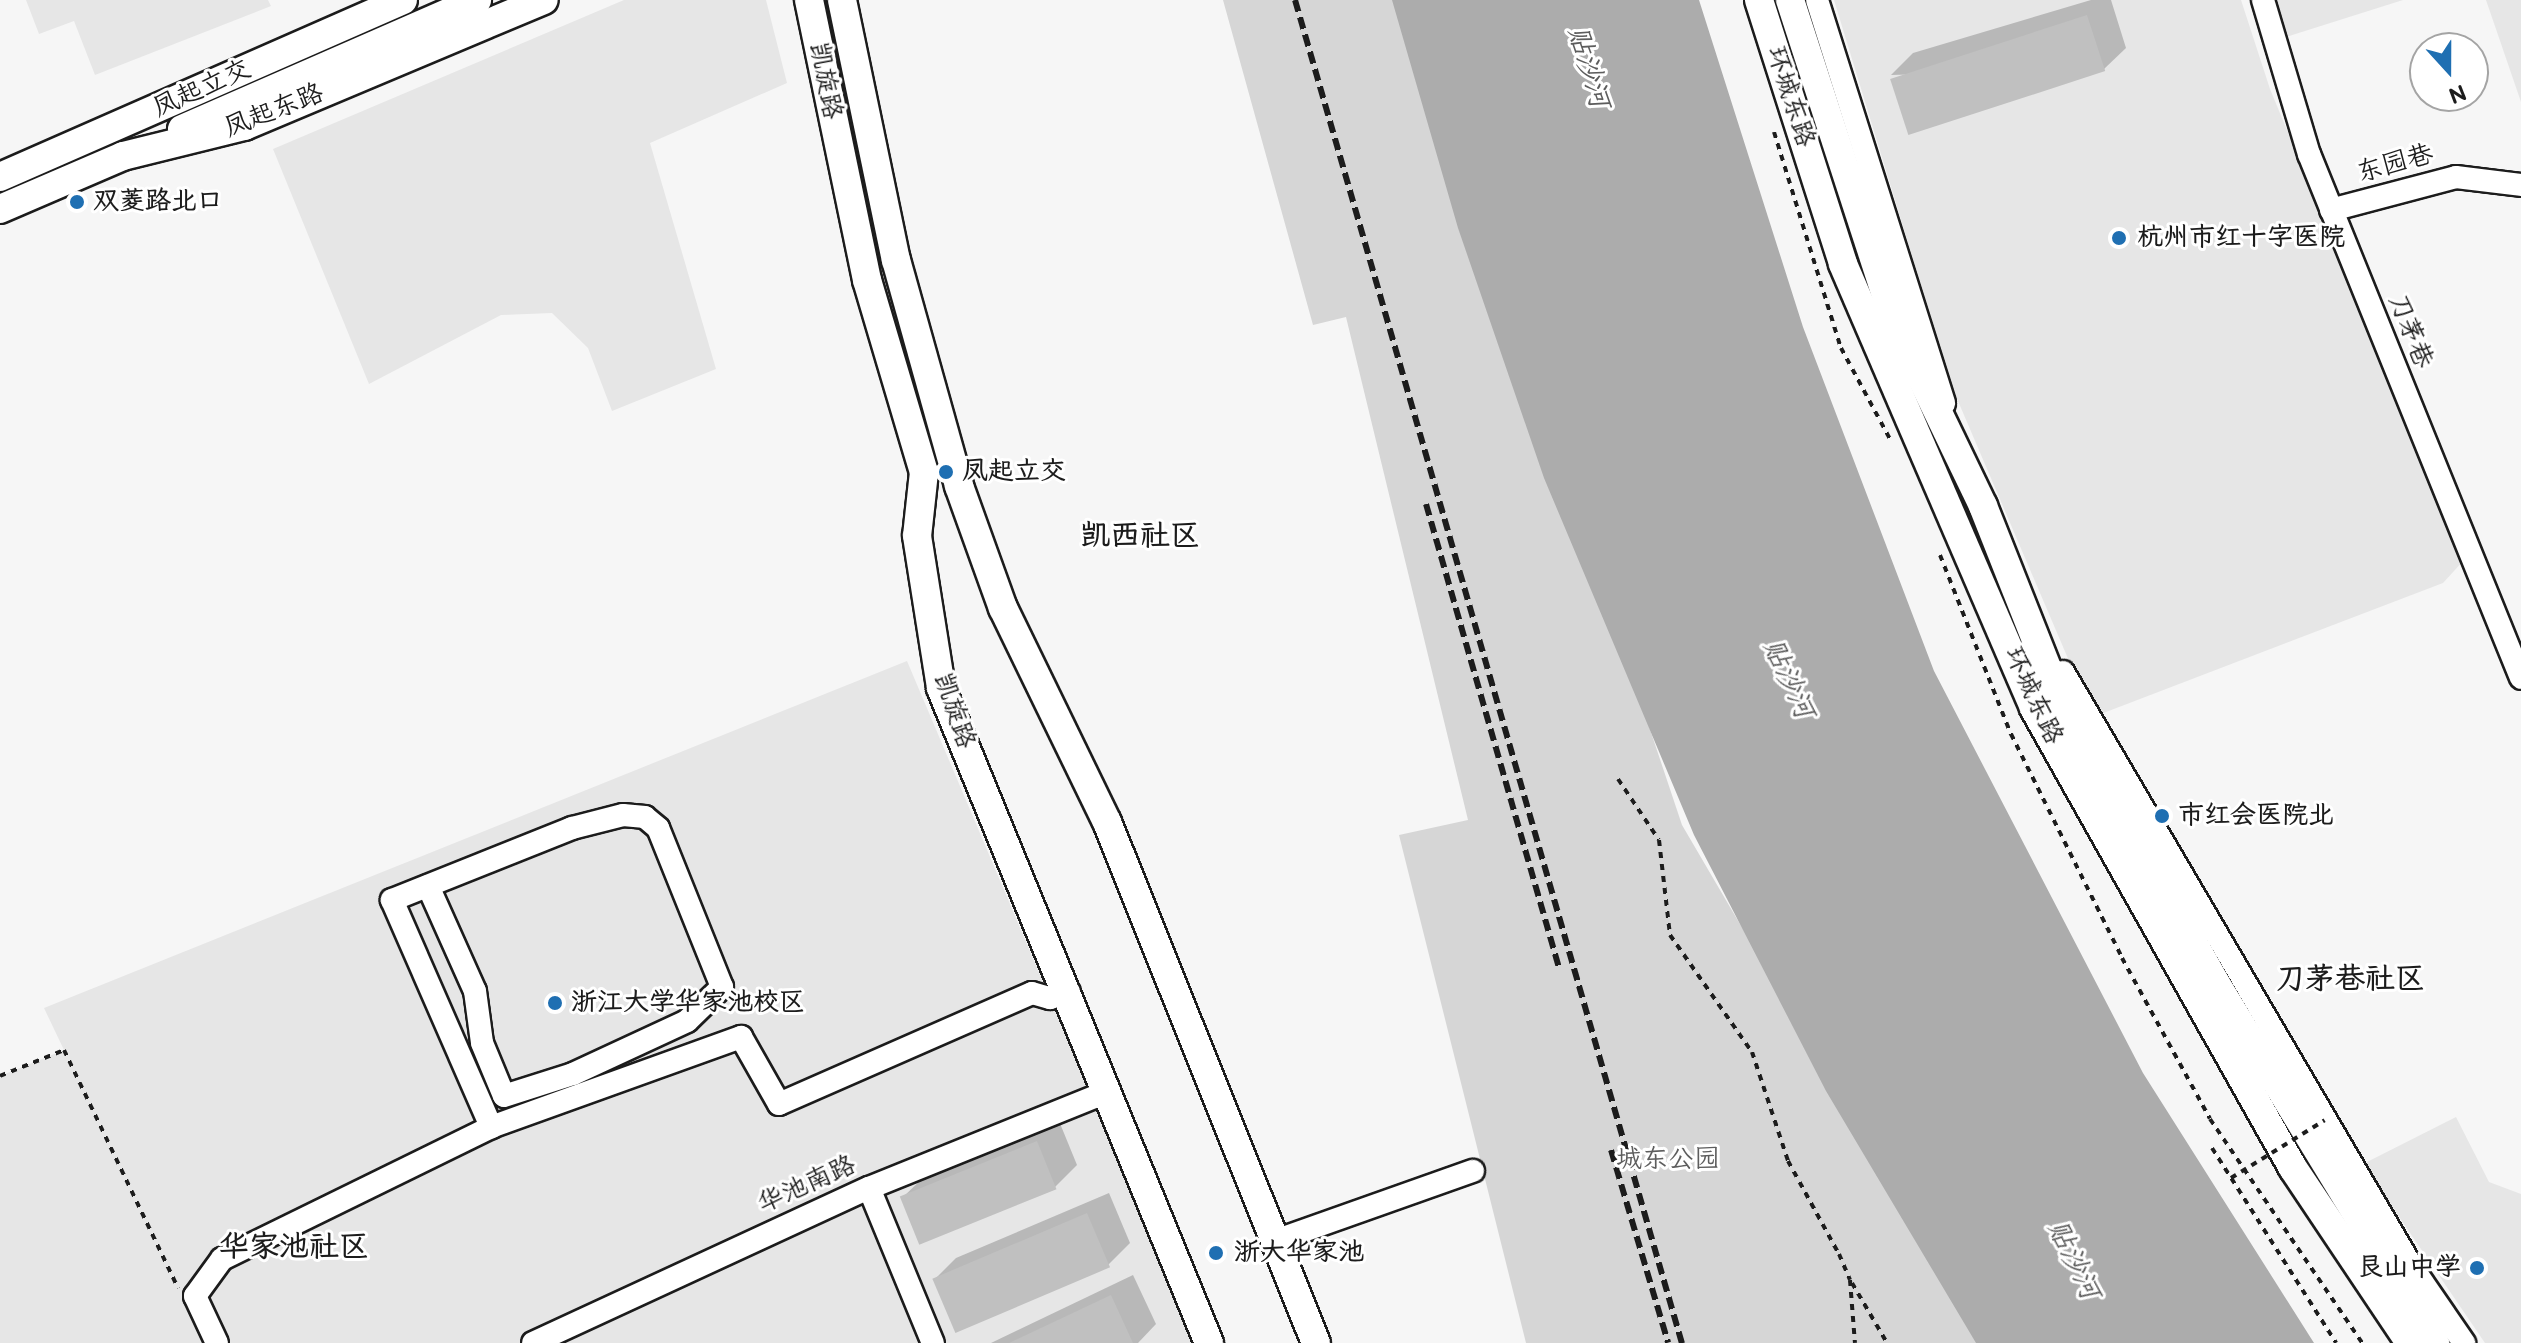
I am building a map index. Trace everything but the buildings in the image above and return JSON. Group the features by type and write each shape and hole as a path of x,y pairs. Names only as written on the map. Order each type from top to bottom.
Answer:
{"main road":[{"path":"0,177 204,72 370,0"},
{"name":"凤起立交","path":"123,156 230,92 403,0"},
{"name":"凤起立交","path":"0,177 477,0"},
{"name":"凤起东路","path":"0,209 123,156 244,126 544,0"},
{"name":"凯旋路","path":"809,0 867,280 924,472 917,536 941,688 1060,995 1109,1091 1209,1343"},
{"path":"842,0 896,260 959,486 1003,608 1107,822 1316,1343"},
{"name":"环城东路","path":"1759,0 1883,327 2034,708 2293,1168 2410,1343"},
{"name":"环城东路","path":"1790,0 1883,327 1961,460 2061,703 2222,995 2435,1343"}],"street":[{"name":"环城东路","path":"1817,0 1961,460 2072,694 2464,1343"},
{"name":"刀茅巷","path":"2263,0 2331,210 2513,640 2521,678"},
{"name":"东园巷","path":"2331,210 2456,177 2521,185"},
{"path":"428,886 475,991 482,1043 504,1096 573,1074 687,1021 722,987 658,828 645,817 623,815 572,828 392,900 491,1127"},
{"path":"217,1343 195,1296 222,1259 491,1127 741,1037 779,1104 1032,993 1060,995"},
{"name":"华池南路","path":"533,1343 869,1188 1109,1091"},
{"path":"1275,1241 1473,1171"},
{"path":"869,1188 933,1343"}],"path":[{"path":"1618,779 1659,840 1670,935 1752,1052 1788,1161 1887,1343"},
{"path":"0,1076 64,1050 184,1301"},
{"path":"2231,1178 2325,1120"},
{"path":"2212,1148 2336,1343"},
{"path":"1850,1280 1855,1343"}],"shaded area":[{"path":"26,0 268,0 271,6 95,75 74,21 39,34"},
{"path":"624,0 766,0 787,83 650,143 716,369 612,411 588,348 552,313 501,315 369,384 273,149"},
{"name":"杭州市红十字医院","path":"1834,0 2241,0 2270,89 2465,559 2443,583 2093,717 1952,387"},
{"path":"2275,0 2403,0 2286,37"},
{"path":"2486,0 2521,0 2521,102"},
{"name":"浙江大学华家池校区","path":"907,661 1196,1343 0,1343 0,1076 64,1050 44,1008"},
{"name":"艮山中学","path":"2456,1117 2489,1182 2521,1194 2521,1343 2485,1343 2363,1164"}],"green space":[{"name":"城东公园","path":"1223,0 1406,0 1682,825 1985,1343 1526,1343 1399,835 1468,820 1346,317 1313,325"}],"water":[{"name":"贴沙河","path":"1392,0 1699,0 1803,327 1934,671 2143,1073 2314,1343 1976,1343 1826,1091 1694,835 1544,478 1458,228"}],"railway":[{"path":"1295,0 1682,1343"},
{"path":"1426,504 1559,969"},
{"path":"1611,1150 1668,1343"}],"place":[{"name":"双菱路北口","path":"77,202"},
{"name":"杭州市红十字医院","path":"2119,238"},
{"name":"凤起立交","path":"946,472"},
{"name":"市红会医院北","path":"2162,816"},
{"name":"浙江大学华家池校区","path":"555,1003"},
{"name":"浙大华家池","path":"1216,1253"},
{"name":"艮山中学","path":"2477,1268"}],"district":[{"name":"凯西社区","path":"1140,536"},
{"name":"刀茅巷社区","path":"2350,979"},
{"name":"华家池社区","path":"294,1247"}]}
